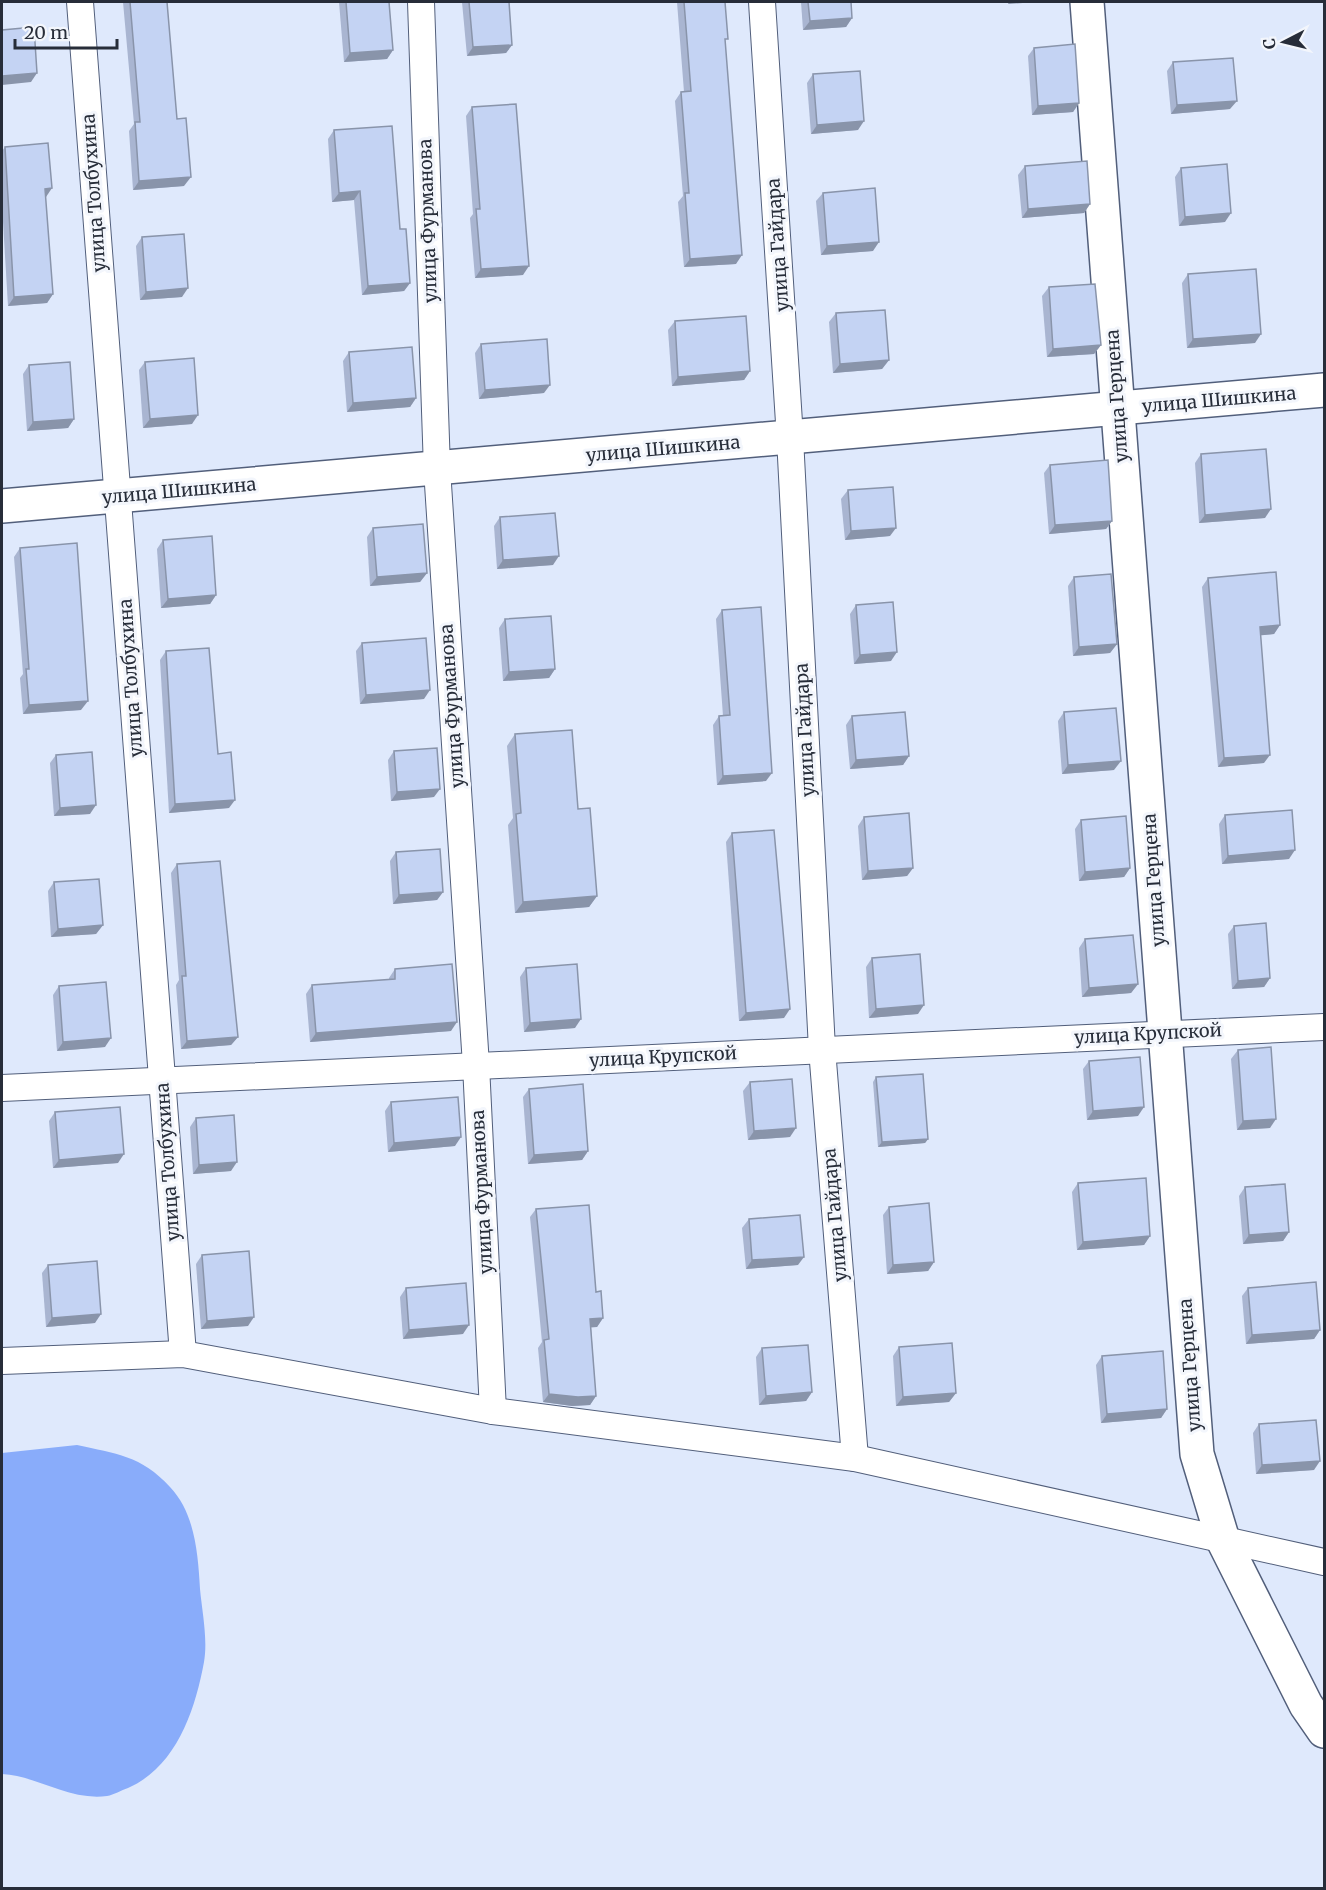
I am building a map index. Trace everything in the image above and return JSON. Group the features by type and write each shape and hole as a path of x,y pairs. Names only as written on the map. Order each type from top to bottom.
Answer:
{"street":[{"name":"улица Толбухина","path":"80,2 183,1354"},
{"name":"улица Фурманова","path":"421,2 437,469 476,1065 493,1411"},
{"name":"улица Гайдара","path":"762,2 790,438 822,1049 855,1458"},
{"name":"улица Герцена","path":"1087,2 1197,1455 1223,1540 1306,1705 1324,1731"},
{"name":"улица Шишкина","path":"2,506 1118,410 1324,390"},
{"name":"улица Крупской","path":"2,1088 1324,1026"},
{"path":"2,1361 183,1354 493,1411 855,1458 1324,1562"}],"water":[{"path":"77,1445 127,1457 138,1462 159,1476 178,1497 194,1535 205,1644 204,1662 195,1699 181,1736 171,1752 145,1779 112,1795 93,1797 2,1774 2,1453"}],"building":[{"path":"130,2 167,2 177,119 186,118 191,177 139,181 135,122 140,122"},
{"path":"346,2 389,2 393,50 350,53"},
{"path":"469,2 509,2 512,45 473,47"},
{"path":"684,2 725,2 728,39 725,39 742,255 690,259 685,193 689,193 681,92 691,91"},
{"path":"808,2 851,2 852,18 810,21"},
{"path":"34,27 37,73 2,76 2,30"},
{"path":"1075,44 1079,103 1038,106 1034,48"},
{"path":"1233,58 1237,101 1177,105 1173,62"},
{"path":"860,71 864,121 817,125 813,74"},
{"path":"516,104 529,266 481,269 476,209 480,209 472,107"},
{"path":"392,126 400,229 406,229 410,283 368,286 360,191 339,193 334,130"},
{"path":"48,143 52,188 45,189 53,294 14,297 5,147"},
{"path":"1087,161 1090,204 1028,209 1025,166"},
{"path":"1227,164 1231,213 1185,217 1181,168"},
{"path":"875,188 879,242 827,246 823,193"},
{"path":"184,234 188,288 146,292 142,237"},
{"path":"1256,269 1261,334 1193,339 1188,274"},
{"path":"1095,284 1101,345 1053,349 1049,287"},
{"path":"885,310 889,360 840,364 836,313"},
{"path":"746,316 750,371 678,377 675,321"},
{"path":"547,339 550,385 485,390 481,344"},
{"path":"412,347 416,398 353,403 349,352"},
{"path":"194,358 198,415 150,419 145,362"},
{"path":"70,362 74,419 33,422 29,365"},
{"path":"1266,449 1271,509 1205,515 1201,454"},
{"path":"1108,460 1112,521 1055,525 1050,465"},
{"path":"893,487 896,528 851,531 848,490"},
{"path":"555,513 559,556 503,560 500,517"},
{"path":"423,524 427,573 377,577 373,528"},
{"path":"212,536 216,595 168,599 163,540"},
{"path":"77,543 88,701 29,705 26,669 29,669 20,548"},
{"path":"1276,572 1280,625 1260,627 1270,755 1224,758 1208,578"},
{"path":"1111,574 1117,644 1079,647 1074,577"},
{"path":"893,602 897,652 860,655 856,605"},
{"path":"761,607 772,773 723,776 719,716 730,715 722,610"},
{"path":"551,616 555,669 509,672 505,619"},
{"path":"426,638 430,690 366,695 362,643"},
{"path":"209,648 218,754 231,752 235,800 175,804 166,651"},
{"path":"1116,708 1121,761 1068,765 1064,712"},
{"path":"905,712 909,756 856,760 852,716"},
{"path":"572,730 578,809 590,808 597,896 523,902 516,814 521,813 515,734"},
{"path":"437,748 440,789 397,792 394,751"},
{"path":"92,752 96,805 60,808 56,755"},
{"path":"1292,810 1295,850 1228,856 1225,815"},
{"path":"909,813 913,868 868,871 864,817"},
{"path":"1126,816 1130,868 1085,872 1081,820"},
{"path":"774,830 790,1009 746,1013 732,833"},
{"path":"440,849 443,892 399,895 396,852"},
{"path":"220,861 238,1037 187,1041 182,976 186,976 177,864"},
{"path":"99,879 103,925 58,929 54,882"},
{"path":"1266,923 1270,978 1238,981 1234,926"},
{"path":"1133,935 1138,984 1089,988 1085,939"},
{"path":"920,954 924,1005 876,1009 872,958"},
{"path":"452,964 457,1022 316,1033 312,985 395,979 395,969"},
{"path":"577,964 581,1019 530,1023 526,968"},
{"path":"106,982 111,1038 63,1042 59,986"},
{"path":"1271,1047 1276,1119 1243,1121 1238,1050"},
{"path":"1140,1057 1144,1107 1093,1111 1089,1061"},
{"path":"923,1074 928,1139 882,1142 876,1077"},
{"path":"792,1079 796,1128 754,1131 750,1082"},
{"path":"583,1084 588,1151 534,1155 529,1089"},
{"path":"458,1097 461,1137 394,1143 391,1102"},
{"path":"120,1107 124,1154 59,1160 55,1112"},
{"path":"234,1115 237,1162 199,1165 196,1118"},
{"path":"1146,1178 1150,1236 1083,1242 1078,1183"},
{"path":"1285,1184 1289,1232 1249,1235 1245,1187"},
{"path":"929,1203 934,1262 893,1265 889,1207"},
{"path":"589,1205 596,1292 601,1291 603,1318 590,1319 596,1396 549,1394 544,1340 549,1339 536,1209"},
{"path":"800,1215 804,1257 752,1260 749,1219"},
{"path":"249,1251 254,1317 207,1321 202,1255"},
{"path":"97,1261 101,1314 52,1318 48,1265"},
{"path":"1316,1282 1320,1330 1252,1335 1248,1288"},
{"path":"466,1283 469,1325 409,1330 406,1288"},
{"path":"952,1343 956,1393 903,1397 899,1347"},
{"path":"808,1345 812,1392 766,1396 762,1348"},
{"path":"1163,1351 1167,1409 1107,1414 1102,1356"},
{"path":"1316,1420 1320,1461 1262,1465 1259,1424"}]}
